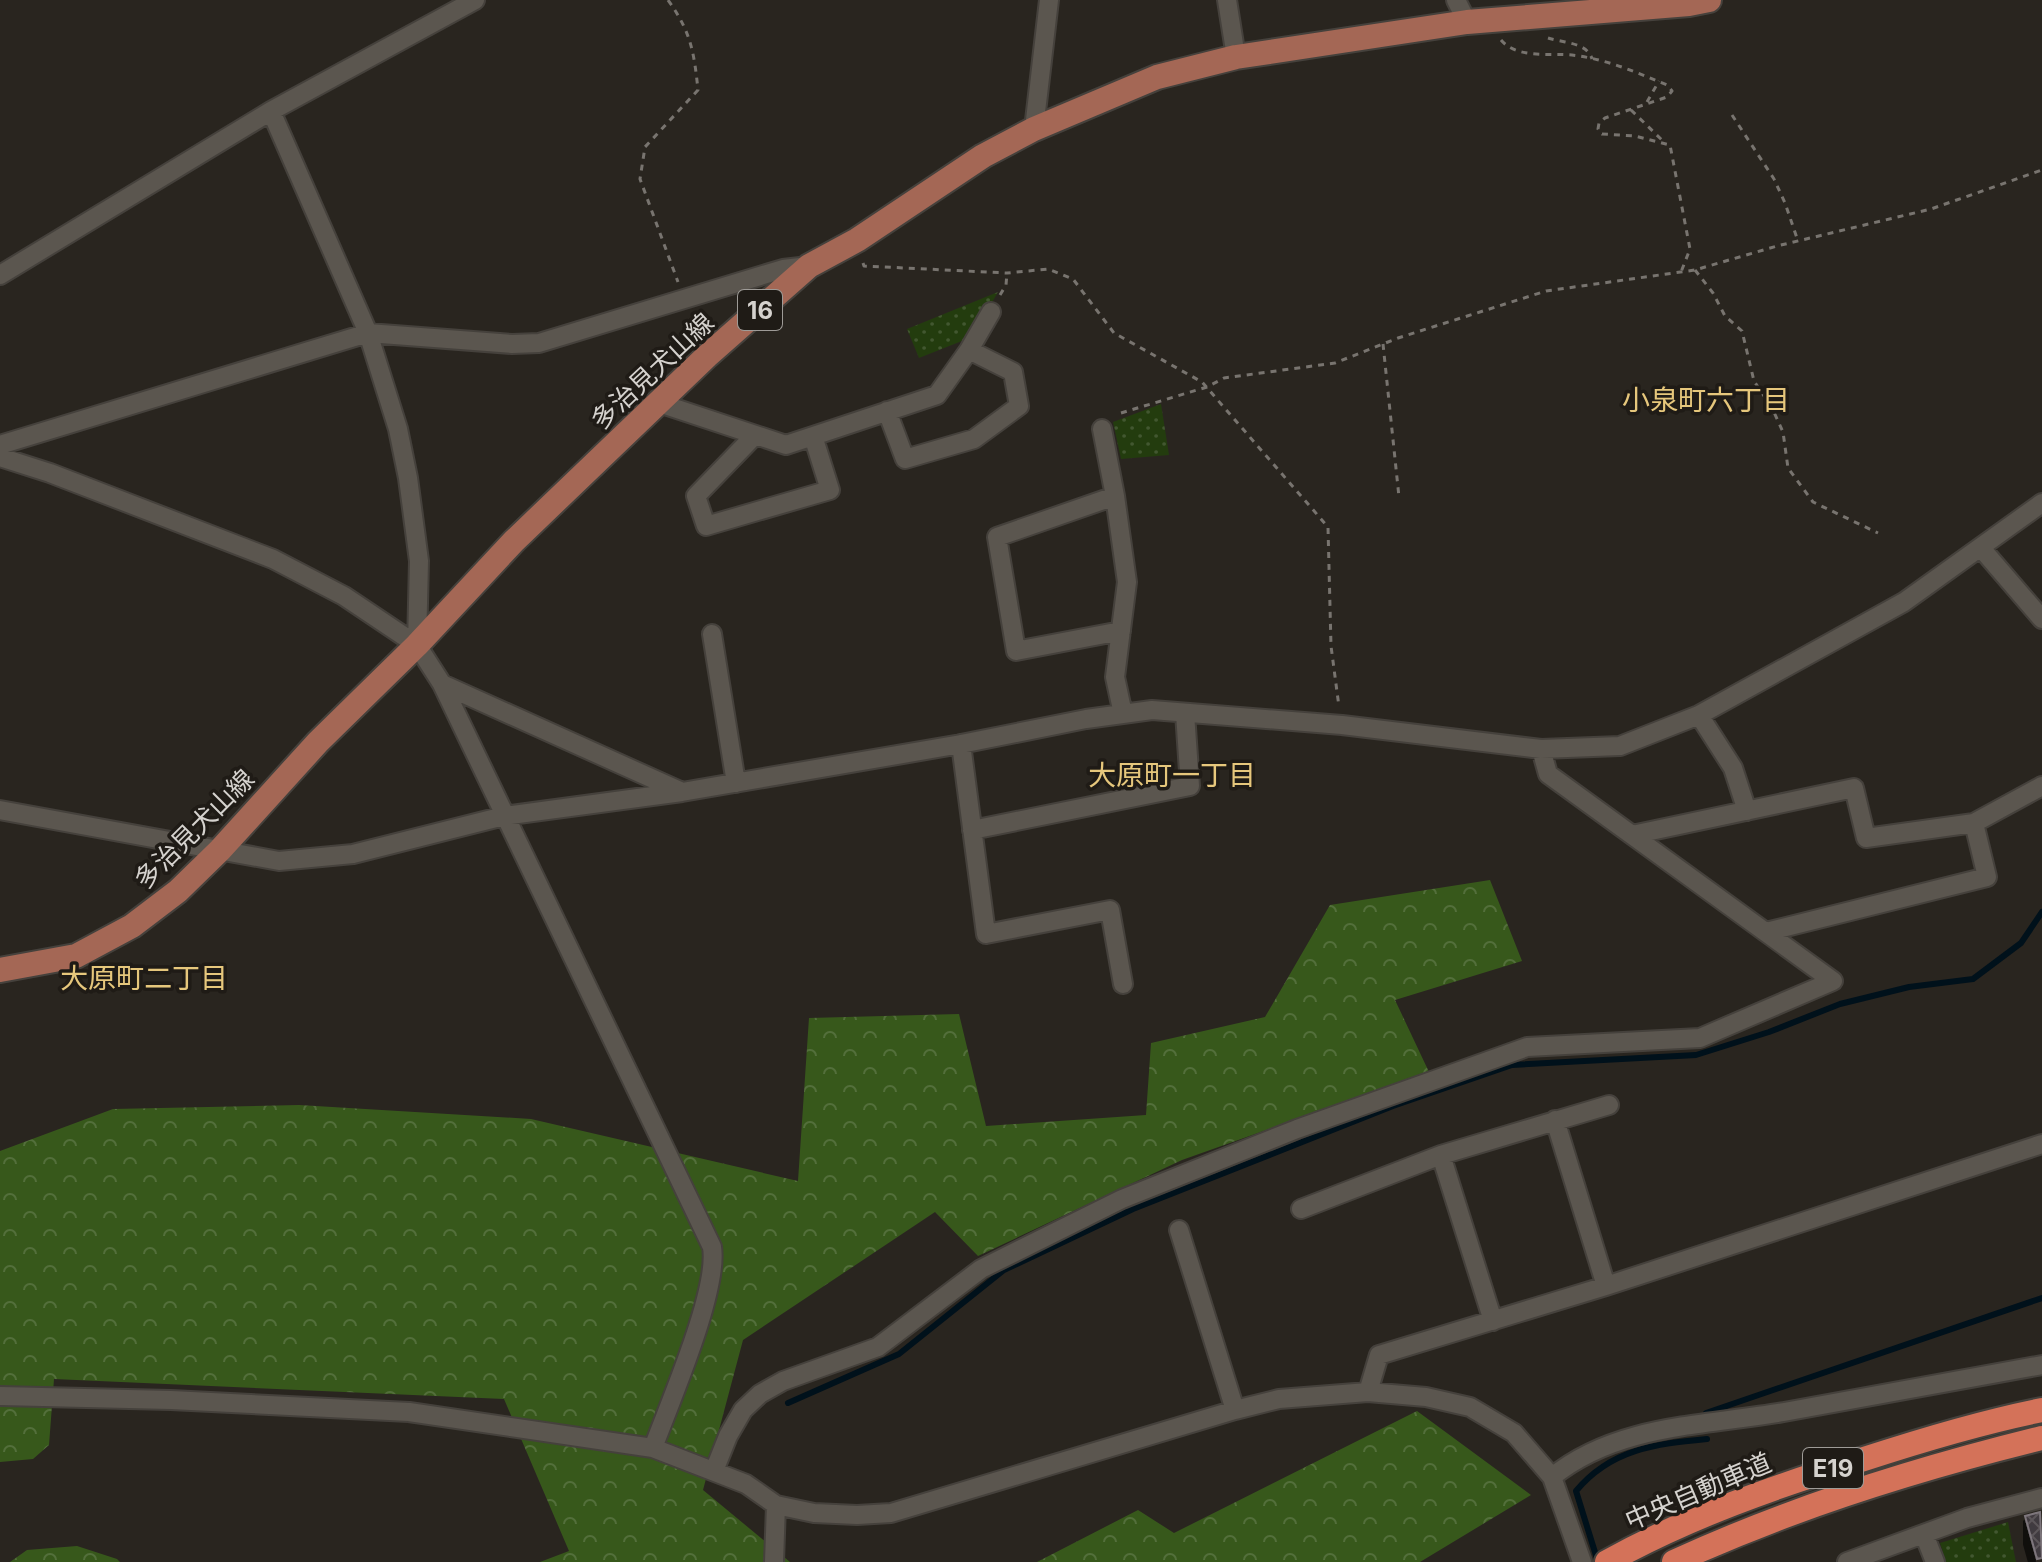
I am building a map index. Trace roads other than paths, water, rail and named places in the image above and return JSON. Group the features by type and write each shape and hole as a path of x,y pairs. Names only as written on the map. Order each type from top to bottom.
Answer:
{"highway":[{"name":"中央自動車道","path":"1607,1562 1717,1510 1801,1478 1914,1443 2042,1410"},
{"name":"中央自動車道","path":"1674,1562 1731,1536 1830,1498 1935,1464 2042,1438"}],"main road":[{"name":"多治見犬山線","path":"0,970 76,956 132,926 178,891 514,541 809,266 857,240 983,156 1034,129 1157,77 1236,57 1479,21 1709,0"}],"street":[{"path":"0,275 271,111 457,5 475,0"},
{"path":"1034,129 1049,0"},
{"path":"1227,0 1236,57"},
{"path":"1456,0 1479,21"},
{"path":"271,111 368,333 398,429 419,561 417,645"},
{"path":"0,445 368,333 512,344 539,343 783,269 809,266"},
{"path":"659,403 786,445 937,395 991,312"},
{"path":"887,411 905,459 974,439 1019,406 1013,372 969,350"},
{"path":"1102,429 1127,582 1115,677 1123,714"},
{"path":"755,435 696,496 706,526 830,490 813,436"},
{"path":"0,457 50,473 273,559 344,596 417,645 442,684 712,1247 715,1263 708,1290 653,1448"},
{"path":"1115,496 997,537 1016,651 1121,631"},
{"path":"0,810 279,861 353,854 504,816 682,792 1086,719 1152,710 1342,725 1541,749 1620,746 1699,715 1904,602 2042,503"},
{"path":"1981,548 2042,618"},
{"path":"712,634 736,783"},
{"path":"442,684 682,792"},
{"path":"972,830 1190,786 1185,713"},
{"path":"1699,715 1733,768 1747,811"},
{"path":"961,744 986,934 1110,910 1123,984"},
{"path":"714,1471 743,1410 760,1394 783,1381 878,1347 981,1269 1122,1199 1311,1124 1527,1047 1700,1038 1833,981 1548,774 1541,749"},
{"path":"1632,835 1854,788 1866,838 1974,823 2042,786"},
{"path":"1766,932 1987,877 1974,823"},
{"path":"1301,1209 1441,1155 1609,1105"},
{"path":"1555,1120 1606,1286"},
{"path":"1368,1392 1379,1355 1606,1286 2042,1144"},
{"path":"1441,1155 1493,1321"},
{"path":"1179,1230 1235,1410"},
{"path":"1552,1477 1573,1460 1610,1443 1651,1432 1780,1413 2042,1365"},
{"path":"0,1396 171,1400 409,1412 653,1448 746,1484 776,1505 814,1513 857,1515 891,1513 1279,1399 1368,1392 1426,1397 1470,1407 1514,1433 1552,1477 1582,1562"},
{"path":"1847,1562 1981,1514 2042,1498"},
{"path":"774,1562 776,1505"},
{"path":"1924,1534 1935,1562"}],"waterway":[{"path":"788,1403 899,1354 1004,1270 1133,1209 1393,1106 1512,1065 1696,1055 1769,1032 1840,1004 1909,987 1973,979 2021,943 2042,912"},
{"path":"1706,1413 2042,1298"},
{"path":"1598,1562 1576,1491 1619,1457 1670,1443 1707,1439"}],"district":[{"name":"小泉町六丁目","path":"1706,400"},
{"name":"大原町一丁目","path":"1172,775"},
{"name":"大原町二丁目","path":"144,978"}]}
